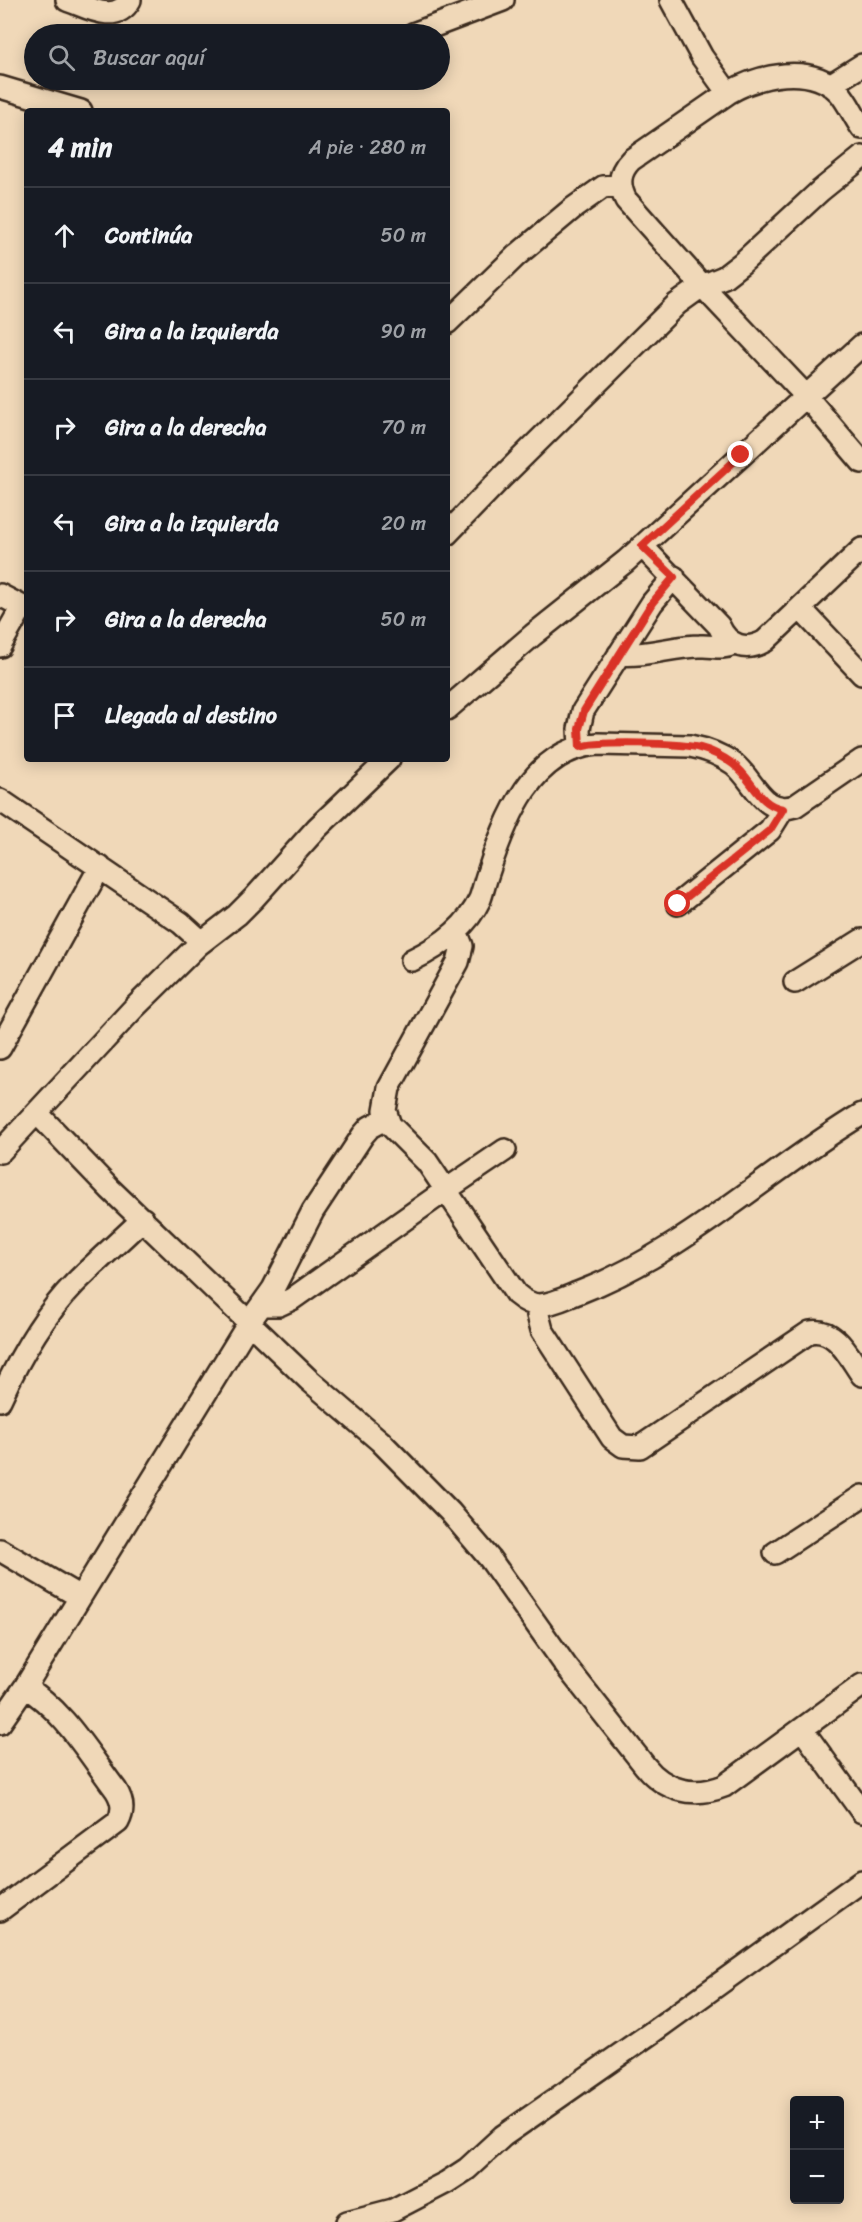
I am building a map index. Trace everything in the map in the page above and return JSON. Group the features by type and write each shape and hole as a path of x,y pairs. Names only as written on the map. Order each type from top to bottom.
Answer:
{"street":[{"path":"67,0 108,14 119,12 130,0"},
{"path":"439,24 503,0"},
{"path":"671,0 702,57 728,93"},
{"path":"830,85 862,65"},
{"path":"862,128 846,102 830,85 812,77 786,75 754,80 728,93 631,160 622,171 620,185 626,200 702,286 806,396 862,462"},
{"path":"0,87 71,108"},
{"path":"450,531 668,312 689,294 724,277 742,263 811,199 862,157"},
{"path":"450,319 516,256 572,209 603,187 620,185"},
{"path":"450,706 533,635 626,561 862,345"},
{"path":"642,546 674,577 733,644"},
{"path":"619,654 631,656 685,646 705,645 717,648 733,644 748,647 757,645 765,641 862,549"},
{"path":"580,747 579,729 584,711 652,603 674,577"},
{"path":"0,646 17,604"},
{"path":"800,608 862,674"},
{"path":"412,960 428,952 456,931 480,900 487,874 506,826 534,778 562,753 598,744 701,748 733,764 764,801 783,809 795,806 862,760"},
{"path":"0,1152 118,1024 202,942 237,915 317,828 386,762"},
{"path":"0,800 181,922 202,942"},
{"path":"678,904 770,830 783,809"},
{"path":"0,1048 100,867"},
{"path":"456,931 462,946 458,962 389,1088 385,1103 387,1118 394,1131 427,1162 516,1294 527,1302 541,1305 589,1288 663,1251 710,1220 811,1146 862,1114"},
{"path":"795,982 862,940"},
{"path":"37,1113 110,1189 256,1313 309,1380 380,1441 450,1512 490,1559 567,1666 658,1780 684,1792 714,1790 733,1781 862,1685"},
{"path":"0,1723 25,1687 282,1272 313,1211 363,1135 370,1127 387,1118"},
{"path":"256,1313 292,1299 505,1150"},
{"path":"0,1400 27,1348 59,1303 75,1284 143,1219"},
{"path":"541,1305 538,1315 542,1330 612,1438 623,1446 640,1447 810,1332 820,1331 831,1335 862,1375"},
{"path":"775,1553 862,1496"},
{"path":"0,1550 80,1597"},
{"path":"0,1910 118,1822 122,1809 122,1802 116,1790 61,1718 41,1697 25,1687"},
{"path":"802,1729 862,1812"},
{"path":"347,2222 393,2210 447,2182 503,2136 862,1881"}],"route":[{"path":"678,904 770,830 783,809 764,801 743,773 733,764 701,748 598,744 580,747 580,721 652,603 674,577 642,546 741,455"}]}
